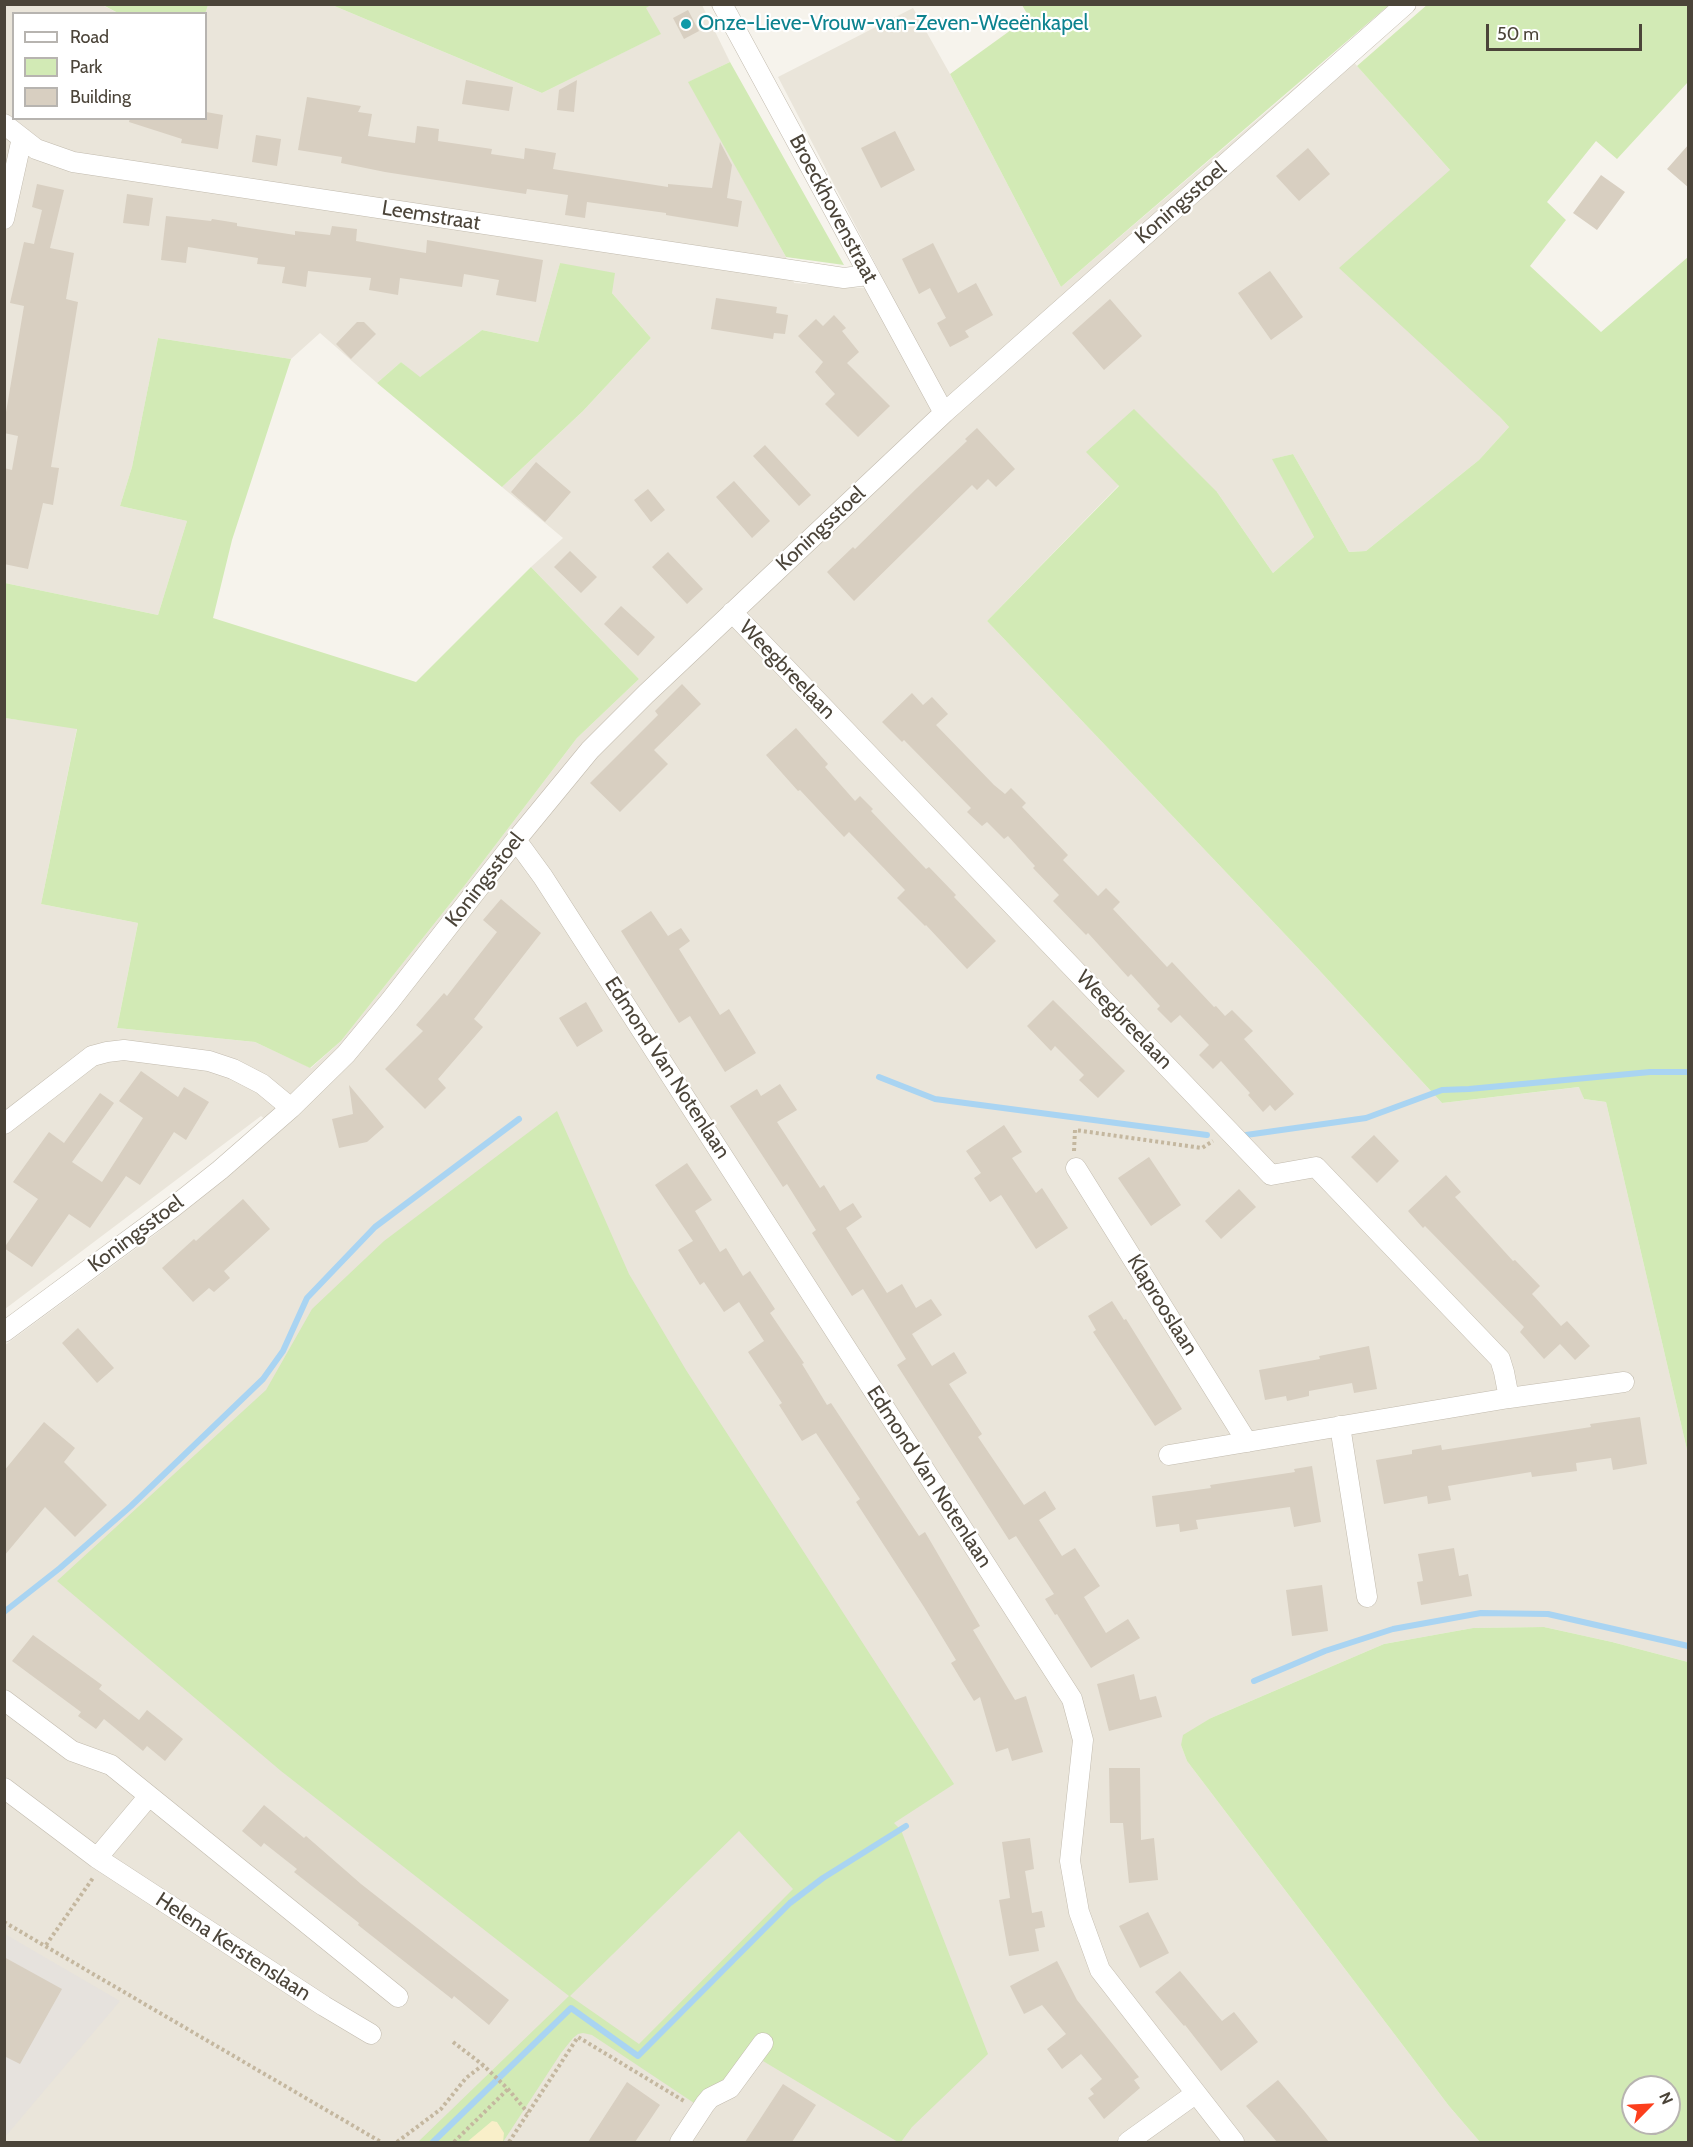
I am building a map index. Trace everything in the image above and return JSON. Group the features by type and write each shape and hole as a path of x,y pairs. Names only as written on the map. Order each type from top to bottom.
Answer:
{"street":[{"name":"Broeckhovenstraat","path":"722,4 944,413"},
{"name":"Koningsstoel","path":"4,1332 172,1208 291,1108 346,1054 383,1010 516,840 590,750 732,612 944,413 1406,4"},
{"name":"Leemstraat","path":"4,124 36,149 73,162 844,278 868,275"},
{"path":"4,219 22,138"},
{"name":"Weegbreelaan","path":"732,612 1227,1126 1271,1175 1316,1167 1500,1359 1509,1398"},
{"name":"Edmond Van Notenlaan","path":"516,840 550,887 1072,1699 1083,1740 1070,1861 1079,1912 1100,1970 1234,2142"},
{"path":"4,1124 92,1056 124,1050 209,1061 262,1084 291,1108"},
{"name":"Klaprooslaan","path":"1076,1168 1247,1442"},
{"path":"1169,1455 1509,1398 1624,1382"},
{"path":"1340,1426 1366,1597"},
{"path":"4,1700 72,1751 111,1765 398,1996"},
{"name":"Helena Kerstenslaan","path":"4,1788 101,1860 324,2006 371,2034"},
{"path":"101,1860 149,1796"},
{"path":"680,2142 710,2098 730,2088 763,2043"},
{"path":"1128,2142 1195,2094"}],"path":[{"path":"1076,1168 1079,1160 1073,1148 1075,1130 1202,1148 1210,1144 1227,1126"},
{"path":"45,1945 101,1860"},
{"path":"4,1922 381,2142"},
{"path":"509,2142 578,2037 700,2111"},
{"path":"453,2042 483,2065 508,2089 528,2113"},
{"path":"397,2142 441,2109 466,2078 483,2065"},
{"path":"454,2142 508,2089"}],"shaded area":[{"path":"5,5 102,5 116,12 12,12 12,120 207,120 205,12 208,5 332,5 542,93 660,34 645,8 651,5 702,5 730,62 689,82 786,257 794,283 889,290 778,77 913,8 1061,287 1341,48 1450,170 1499,416 1509,427 1479,460 1366,551 1349,552 1293,454 1273,459 1314,537 1273,573 1217,492 1119,485 987,621 1319,970 1442,1103 1580,1087 1584,1099 1606,1102 1688,1454 1688,1662 1544,1627 1473,1628 1384,1644 1211,1718 1181,1745 1187,1761 1449,2106 1480,2142 5,2142 5,1345 157,1233 279,1131 261,1116 5,1309 5,718 77,728 41,904 138,923 117,1028 255,1042 311,1068 341,1041 465,885 577,738 639,679 531,567 563,538 502,487 583,411 651,338 612,293 560,263 538,342 482,330 419,378 401,362 377,383 320,333 291,359 158,338 132,467 120,506 187,521 158,615 5,583"},
{"path":"5,1934 120,2001 5,2137"}],"green space":[{"path":"1428,4 1688,5 1688,82 1617,159 1596,141 1547,202 1566,220 1530,266 1601,332 1688,257 1688,1454 1606,1102 1584,1099 1579,1087 1442,1103 1319,970 987,621 1119,486 1086,452 1134,409 1217,492 1273,573 1314,537 1272,459 1293,454 1349,552 1366,551 1479,460 1509,427 1339,268 1450,170 1357,66"},
{"path":"103,5 208,5 206,12 116,12"},
{"path":"332,5 651,5 646,8 661,34 542,93"},
{"path":"1022,5 1389,5 1061,287 950,74 1029,17"},
{"path":"730,62 844,265 786,257 688,82"},
{"path":"560,263 615,273 612,293 651,338 583,411 502,487 377,383 401,362 420,377 482,330 538,342"},
{"path":"158,338 291,359 232,540 213,618 416,682 531,567 639,679 577,738 465,885 341,1041 310,1068 255,1042 117,1028 138,923 41,904 77,729 5,718 5,583 158,615 187,521 120,506 132,467"},
{"path":"557,1111 629,1274 686,1370 954,1784 894,1823 901,1830 988,2054 912,2127 901,2142 763,2061 773,2044 758,2034 733,2072 694,2103 592,2035 583,2033 573,2038 561,2053 503,2142 418,2142 569,1996 281,1771 57,1581 266,1390 312,1309 384,1241","holes":["739,1831 793,1889 639,2044 570,1996"]},
{"path":"1544,1627 1688,1662 1688,2142 1480,2142 1449,2106 1187,1761 1181,1745 1183,1735 1211,1718 1384,1644 1473,1628"}],"sand":[{"path":"492,2121 497,2122 504,2133 503,2142 467,2142"}],"building":[{"name":"Onze-Lieve-Vrouw-van-Zeven-Weeënkapel","path":"688,10 699,31 684,39 673,18"},
{"path":"466,80 513,87 509,111 462,104"},
{"path":"577,80 574,112 557,110 559,90"},
{"path":"307,97 361,106 358,112 372,114 368,136 415,143 417,126 439,129 438,141 492,149 491,154 524,159 525,148 556,153 553,169 668,187 668,184 712,188 720,142 732,165 727,198 742,201 738,227 666,215 666,213 587,202 585,218 565,215 568,195 527,189 526,194 341,163 342,157 298,150"},
{"path":"207,112 223,115 218,149 181,143 182,139 129,122 130,120 207,120"},
{"path":"895,131 915,170 881,188 861,148"},
{"path":"256,135 281,139 277,166 252,162"},
{"path":"1689,144 1689,188 1667,169"},
{"path":"1308,148 1330,174 1299,201 1276,176"},
{"path":"1601,175 1625,192 1597,230 1573,213"},
{"path":"37,184 64,190 50,248 74,253 66,299 78,302 51,467 59,468 53,505 43,503 28,569 4,564 4,468 12,470 18,436 4,433 4,424 24,306 10,303 24,242 34,244 42,210 32,207"},
{"path":"127,194 153,198 149,226 123,223"},
{"path":"166,216 211,221 212,219 237,223 237,226 295,235 295,231 330,235 332,226 357,229 356,241 426,253 427,240 543,260 536,302 496,295 499,280 464,274 462,287 400,278 398,295 369,290 371,278 308,271 306,287 282,283 285,267 257,264 258,258 188,247 186,263 161,260"},
{"path":"933,243 958,293 976,283 993,315 965,331 969,337 950,347 937,323 946,318 930,288 919,294 902,259"},
{"path":"1270,271 1303,317 1271,340 1238,293"},
{"path":"716,298 777,307 776,313 788,315 785,334 774,333 773,339 711,329"},
{"path":"1110,299 1142,336 1104,370 1072,333"},
{"path":"834,315 846,328 842,331 859,352 847,363 890,406 858,437 825,404 835,394 815,372 823,362 798,336 816,319 823,326"},
{"path":"357,322 364,322 376,334 351,359 336,344"},
{"path":"977,428 1015,469 996,487 988,479 977,490 972,485 854,601 827,572 853,547 855,549 967,441 965,439"},
{"path":"765,445 811,495 799,506 753,456"},
{"path":"536,462 571,492 545,522 511,492"},
{"path":"734,481 770,521 752,538 716,497"},
{"path":"648,489 665,510 651,522 634,500"},
{"path":"570,551 597,577 581,593 554,567"},
{"path":"668,552 703,589 687,604 652,567"},
{"path":"621,606 655,637 638,656 604,624"},
{"path":"682,684 701,704 654,750 668,764 620,812 590,783 658,715 655,711"},
{"path":"912,693 923,705 932,697 948,714 936,725 994,785 1005,794 1011,788 1026,803 1022,807 1068,855 1063,860 1098,896 1106,888 1120,902 1113,909 1167,967 1172,962 1214,1007 1216,1006 1225,1016 1232,1010 1253,1031 1244,1039 1294,1094 1275,1111 1270,1105 1263,1112 1248,1095 1250,1093 1221,1061 1213,1069 1199,1055 1209,1045 1180,1015 1171,1023 1157,1009 1160,1006 1131,974 1128,977 1088,933 1086,935 1053,901 1059,895 1033,868 1035,866 1008,836 1004,839 987,822 982,826 967,812 971,808 904,740 902,742 882,722"},
{"path":"796,728 828,764 825,767 855,801 860,796 873,809 871,811 926,869 929,867 956,895 954,897 996,941 967,969 897,898 905,890 849,832 844,837 766,755"},
{"path":"501,899 541,933 474,1019 483,1027 438,1079 446,1088 425,1109 385,1069 423,1031 416,1025 444,993 447,996 497,932 483,920"},
{"path":"651,911 668,936 681,928 690,941 679,949 720,1015 729,1009 756,1053 725,1072 690,1016 679,1023 621,931"},
{"path":"1053,1000 1125,1071 1098,1098 1079,1080 1084,1075 1055,1046 1051,1051 1027,1026"},
{"path":"586,1002 603,1031 577,1047 559,1018"},
{"path":"141,1071 178,1097 184,1087 209,1102 186,1140 174,1132 140,1185 126,1176 90,1228 69,1214 32,1267 4,1248 38,1199 13,1182 49,1132 64,1143 100,1093 114,1103 72,1162 102,1182 143,1118 119,1101"},
{"path":"780,1084 797,1110 777,1122 820,1188 824,1185 840,1211 853,1203 862,1217 846,1228 887,1293 902,1284 916,1308 931,1299 942,1315 912,1334 932,1366 954,1352 967,1373 949,1384 982,1434 978,1437 1024,1505 1045,1491 1056,1509 1039,1520 1062,1556 1075,1548 1100,1586 1084,1597 1106,1633 1128,1619 1140,1638 1091,1668 1045,1599 1054,1594 1016,1536 1009,1540 897,1365 906,1359 863,1289 852,1296 812,1233 816,1230 787,1184 783,1187 730,1106 757,1089 761,1096"},
{"path":"349,1085 384,1127 367,1142 339,1148 332,1119 353,1114"},
{"path":"1004,1125 1022,1152 1012,1158 1036,1193 1042,1188 1068,1228 1036,1249 1001,1195 990,1202 974,1178 981,1173 966,1151"},
{"path":"1374,1135 1399,1161 1377,1183 1351,1157"},
{"path":"1149,1157 1181,1205 1151,1226 1118,1178"},
{"path":"687,1163 712,1200 695,1211 720,1252 726,1248 743,1276 750,1271 775,1309 770,1313 804,1363 802,1364 827,1405 831,1403 919,1536 925,1532 980,1626 973,1630 1015,1700 1026,1696 1043,1752 1012,1761 1008,1748 996,1752 980,1697 974,1701 951,1663 956,1660 856,1502 860,1499 816,1433 802,1441 779,1405 782,1403 748,1352 764,1341 739,1302 724,1312 704,1282 700,1285 678,1250 693,1241 655,1185"},
{"path":"1446,1175 1461,1192 1455,1197 1513,1261 1515,1260 1540,1286 1532,1294 1561,1326 1567,1321 1590,1346 1575,1360 1560,1344 1544,1359 1520,1332 1524,1327 1408,1211"},
{"path":"1239,1189 1256,1207 1221,1239 1205,1221"},
{"path":"243,1199 270,1229 224,1271 230,1278 214,1292 209,1288 193,1302 162,1268"},
{"path":"1112,1301 1124,1320 1126,1319 1182,1409 1155,1426 1093,1332 1096,1330 1088,1316"},
{"path":"78,1328 114,1368 97,1383 62,1343"},
{"path":"1369,1346 1377,1389 1354,1393 1352,1383 1309,1391 1309,1396 1287,1401 1286,1396 1265,1400 1259,1370 1320,1359 1319,1356"},
{"path":"1640,1417 1647,1464 1613,1470 1611,1458 1576,1463 1577,1471 1532,1477 1531,1472 1448,1486 1451,1500 1428,1504 1427,1496 1384,1504 1376,1460 1412,1454 1412,1450 1441,1445 1442,1450 1591,1427 1590,1424"},
{"path":"44,1422 75,1448 64,1462 107,1505 75,1537 45,1507 4,1556 4,1471"},
{"path":"1312,1466 1321,1522 1294,1527 1290,1507 1196,1520 1198,1529 1180,1532 1179,1524 1156,1527 1152,1496 1211,1488 1210,1485 1295,1472 1294,1469"},
{"path":"1454,1548 1459,1576 1468,1574 1472,1596 1421,1605 1417,1582 1423,1581 1418,1554"},
{"path":"1322,1585 1328,1631 1292,1636 1286,1590"},
{"path":"33,1635 102,1685 99,1689 139,1720 147,1710 183,1739 165,1761 147,1746 143,1751 104,1719 96,1729 78,1716 81,1712 12,1661"},
{"path":"1134,1674 1140,1700 1156,1696 1162,1717 1109,1731 1097,1684"},
{"path":"1109,1768 1140,1768 1141,1840 1154,1838 1158,1880 1129,1883 1123,1823 1110,1823"},
{"path":"264,1805 304,1838 306,1836 361,1884 509,2000 489,2025 454,1996 452,1999 358,1925 359,1923 294,1872 297,1869 264,1843 261,1847 242,1831"},
{"path":"1030,1838 1034,1869 1025,1871 1032,1913 1042,1911 1045,1927 1035,1929 1039,1951 1009,1956 999,1900 1010,1898 1002,1842"},
{"path":"1148,1912 1169,1953 1140,1968 1119,1926"},
{"path":"4,1957 62,1989 20,2064 4,2056"},
{"path":"1057,1961 1077,2000 1139,2077 1134,2080 1140,2088 1104,2119 1088,2098 1094,2094 1090,2089 1102,2079 1081,2054 1062,2069 1047,2049 1066,2034 1042,2005 1024,2014 1010,1986"},
{"path":"1180,1971 1222,2021 1234,2012 1258,2042 1221,2071 1185,2025 1155,1992"},
{"path":"1278,2080 1329,2142 1277,2142 1246,2106"},
{"path":"627,2082 660,2105 635,2142 588,2142"},
{"path":"783,2084 816,2105 792,2142 745,2142"}],"waterway":[{"path":"1246,1135 1366,1118 1442,1090 1650,1072 1688,1072"},
{"path":"879,1077 935,1099 1207,1135"},
{"path":"4,1612 60,1568 131,1506 263,1379 283,1351 307,1298 375,1227 519,1119"},
{"path":"1254,1681 1325,1651 1393,1629 1481,1613 1548,1614 1688,1646"},
{"path":"433,2142 571,2008 638,2056 790,1903 823,1878 906,1826"}],"place":[{"name":"Onze-Lieve-Vrouw-van-Zeven-Weeënkapel","path":"686,24"}]}
